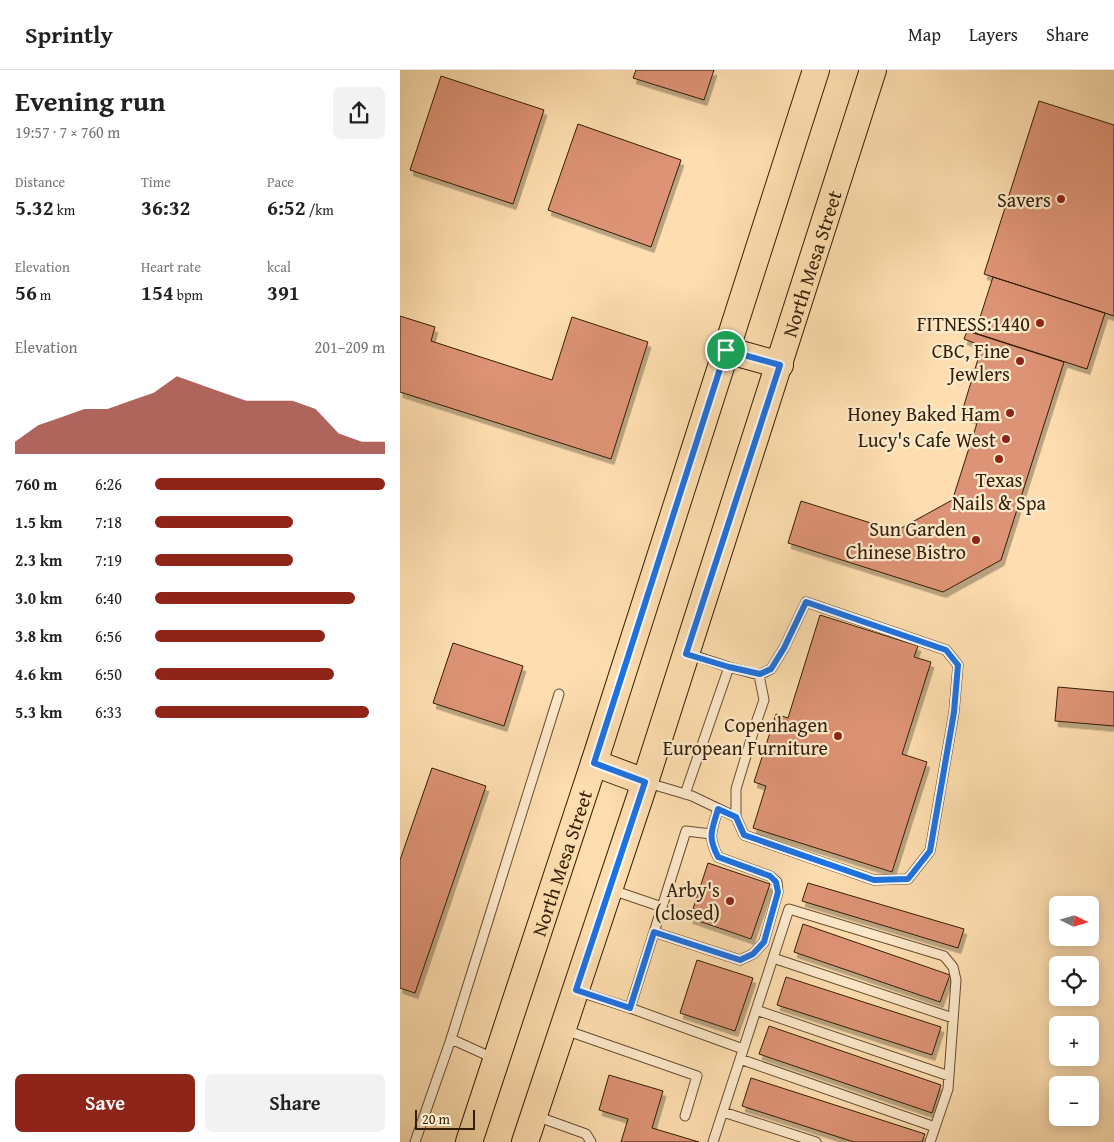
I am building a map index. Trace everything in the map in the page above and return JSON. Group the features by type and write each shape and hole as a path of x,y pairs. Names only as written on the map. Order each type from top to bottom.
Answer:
{"main road":[{"name":"North Mesa Street","path":"469,1142 594,763 816,70"},
{"name":"North Mesa Street","path":"525,1142 645,782 873,70"},
{"path":"726,350 780,365"},
{"path":"594,763 645,782"}],"lane":[{"path":"686,654 760,674 771,669 784,648 806,602 946,650 958,665 954,712 930,851 908,879 874,880 744,835 736,817 736,789 764,700 760,674"},
{"path":"685,794 729,667"},
{"path":"415,1142 451,1039 559,694"},
{"path":"645,782 692,796 736,817"},
{"path":"654,932 740,960 753,954 764,942 778,892 776,882 770,876 718,857 713,847 711,834 718,809"},
{"path":"630,1008 686,831 711,834"},
{"path":"610,889 662,907"},
{"path":"713,1142 789,909 944,956 953,967 956,980 948,1089 930,1142"},
{"path":"773,958 953,1018"},
{"path":"576,990 743,1049"},
{"path":"756,1010 949,1076"},
{"path":"563,1029 697,1076 685,1116"},
{"path":"451,1039 496,1060"},
{"path":"740,1059 936,1126"},
{"path":"722,1112 816,1142"},
{"path":"534,1116 586,1134 590,1142"}],"building":[{"path":"636,70 714,70 704,100 633,78"},
{"path":"441,76 544,110 513,204 410,170"},
{"name":"Savers","path":"1039,101 1114,125 1114,316 984,274"},
{"path":"578,124 681,160 651,247 548,210"},
{"name":"FITNESS:1440","path":"993,277 1105,313 1087,369 975,333"},
{"path":"400,316 435,327 431,341 552,380 572,317 648,342 611,459 400,392"},
{"path":"967,331 1064,362 1001,560 943,592 788,543 801,501 896,531 954,499 978,420 961,415 982,346 964,339"},
{"name":"Copenhagen European Furniture","path":"820,615 918,646 914,657 931,662 902,754 927,762 892,872 753,828 766,786 754,782 776,714 788,718"},
{"path":"453,643 523,666 504,726 433,703"},
{"path":"1058,687 1114,692 1114,726 1055,721"},
{"path":"432,768 486,786 415,993 400,988 400,860"},
{"name":"Arby's (closed)","path":"708,863 770,884 751,939 690,918"},
{"path":"808,883 964,929 958,948 802,901"},
{"path":"803,924 950,975 940,1002 794,952"},
{"path":"697,960 753,978 735,1031 680,1013"},
{"path":"786,977 941,1027 932,1055 777,1005"},
{"path":"769,1026 941,1085 932,1113 759,1054"},
{"path":"609,1075 663,1091 652,1128 699,1142 621,1142 628,1119 599,1110"},
{"path":"751,1078 925,1134 922,1142 854,1142 742,1106"}],"place":[{"name":"Savers","path":"1061,199"},
{"name":"FITNESS:1440","path":"1040,323"},
{"name":"CBC, Fine Jewlers","path":"1020,361"},
{"name":"Honey Baked Ham","path":"1010,413"},
{"name":"Lucy's Cafe West","path":"1006,439"},
{"name":"Texas Nails & Spa","path":"999,459"},
{"name":"Sun Garden Chinese Bistro","path":"976,540"},
{"name":"Copenhagen European Furniture","path":"838,736"},
{"name":"Arby's (closed)","path":"730,901"}],"route":[{"path":"726,350 780,365 686,654 760,674 771,669 784,648 806,602 946,650 958,665 954,712 930,851 908,879 874,880 744,835 736,817 718,809 711,834 713,847 718,857 770,876 776,882 778,892 764,942 753,954 740,960 654,932 630,1008 576,990 645,782 594,763 726,350"}]}
